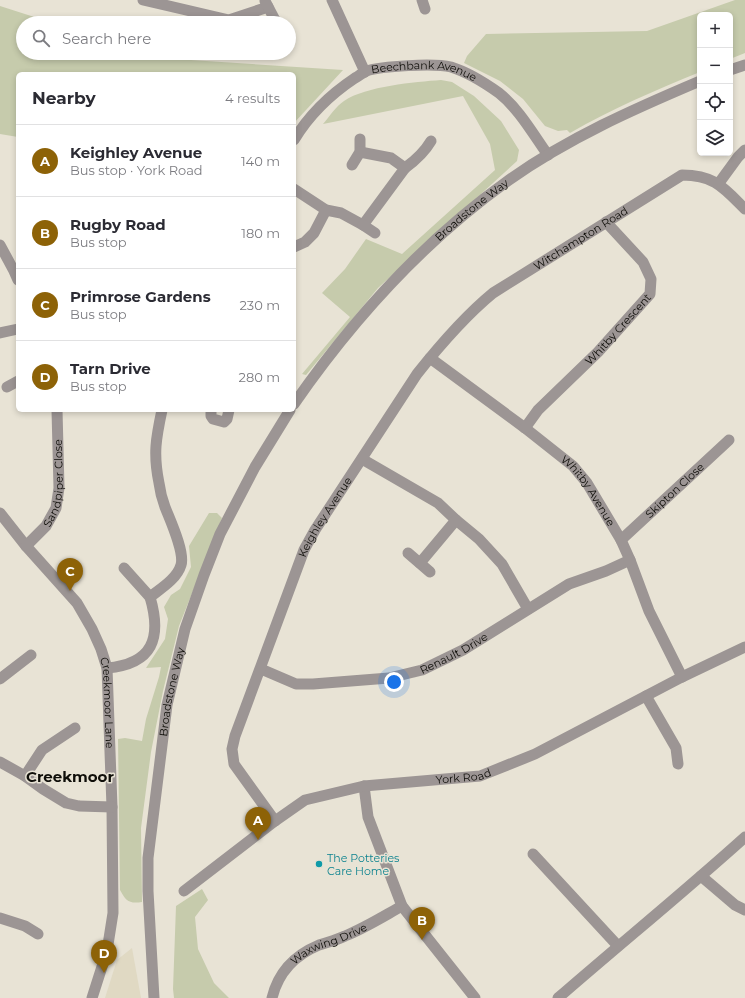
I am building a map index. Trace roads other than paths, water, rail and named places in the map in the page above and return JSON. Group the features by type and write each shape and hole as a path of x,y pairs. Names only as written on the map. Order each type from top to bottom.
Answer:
{"street":[{"path":"143,0 212,16"},
{"path":"332,0 365,72"},
{"path":"238,16 266,3 273,16"},
{"path":"733,69 745,65"},
{"name":"Beechbank Avenue","path":"296,137 302,127 322,105 344,85 365,72 395,66 450,67 474,77 499,93 514,108 548,155"},
{"name":"Broadstone Way","path":"296,401 344,336 407,267 459,220 509,180 548,155 622,115 697,82"},
{"path":"352,164 360,152 360,139"},
{"path":"363,225 405,168 418,159 431,140"},
{"path":"719,183 745,150"},
{"path":"360,152 391,158 405,168"},
{"name":"Witchampton Road","path":"430,358 476,307 493,293 682,175 696,175 719,183 745,209"},
{"path":"296,190 326,210 341,213 375,233"},
{"path":"296,246 305,242 314,233 326,210"},
{"name":"Whitby Crescent","path":"525,428 538,410 598,352 650,294 651,279 643,262 606,222"},
{"path":"0,245 16,276"},
{"path":"0,333 16,329"},
{"name":"Whitby Avenue","path":"430,358 525,428 573,466 587,483 621,540 649,612 682,677"},
{"name":"Keighley Avenue","path":"275,821 234,764 232,749 235,736 304,550 315,530 417,374 430,358"},
{"path":"7,387 16,382"},
{"name":"Sandpiper Close","path":"26,546 46,526 56,508 58,488 57,412"},
{"path":"150,597 179,572 182,563 181,552 164,505 155,459 155,441 162,412"},
{"path":"211,412 213,419 224,422 227,419 229,412"},
{"name":"Broadstone Way","path":"154,998 148,891 148,858 167,705 185,629 220,534 255,467 289,412"},
{"name":"Skipton Close","path":"621,540 729,440"},
{"path":"362,459 438,503 478,539 502,564 528,609"},
{"name":"Creekmoor Lane","path":"0,512 26,546 77,603 92,629 107,668 112,807 112,919 107,951 92,998"},
{"path":"420,563 456,520"},
{"path":"408,553 430,572"},
{"name":"Renault Drive","path":"261,669 296,684 365,680 407,674 422,670 446,659 569,584 606,571 630,560"},
{"path":"107,668 121,667 139,659 150,648 154,637 155,614 150,597 124,568"},
{"name":"York Road","path":"184,891 275,821 305,800 364,786 480,776 535,754 682,677 745,647"},
{"path":"0,679 31,655"},
{"path":"646,696 676,748 678,764"},
{"path":"25,776 42,750 75,728"},
{"path":"0,762 25,776 66,803 79,806 112,807"},
{"path":"364,786 368,817 402,906 475,998"},
{"path":"558,998 745,838"},
{"path":"533,854 618,946"},
{"path":"701,876 735,905 745,910"},
{"name":"Waxwing Drive","path":"272,998 279,978 296,959 319,945 346,936 402,906"},
{"path":"0,918 25,926 38,934"}],"place":[{"name":"Primrose Gardens","path":"70,591"},
{"name":"Keighley Avenue","path":"258,840"},
{"name":"The Potteries Care Home","path":"319,864"},
{"name":"Rugby Road","path":"422,940"},
{"name":"Tarn Drive","path":"104,973"}],"district":[{"name":"Creekmoor","path":"70,776"}]}
